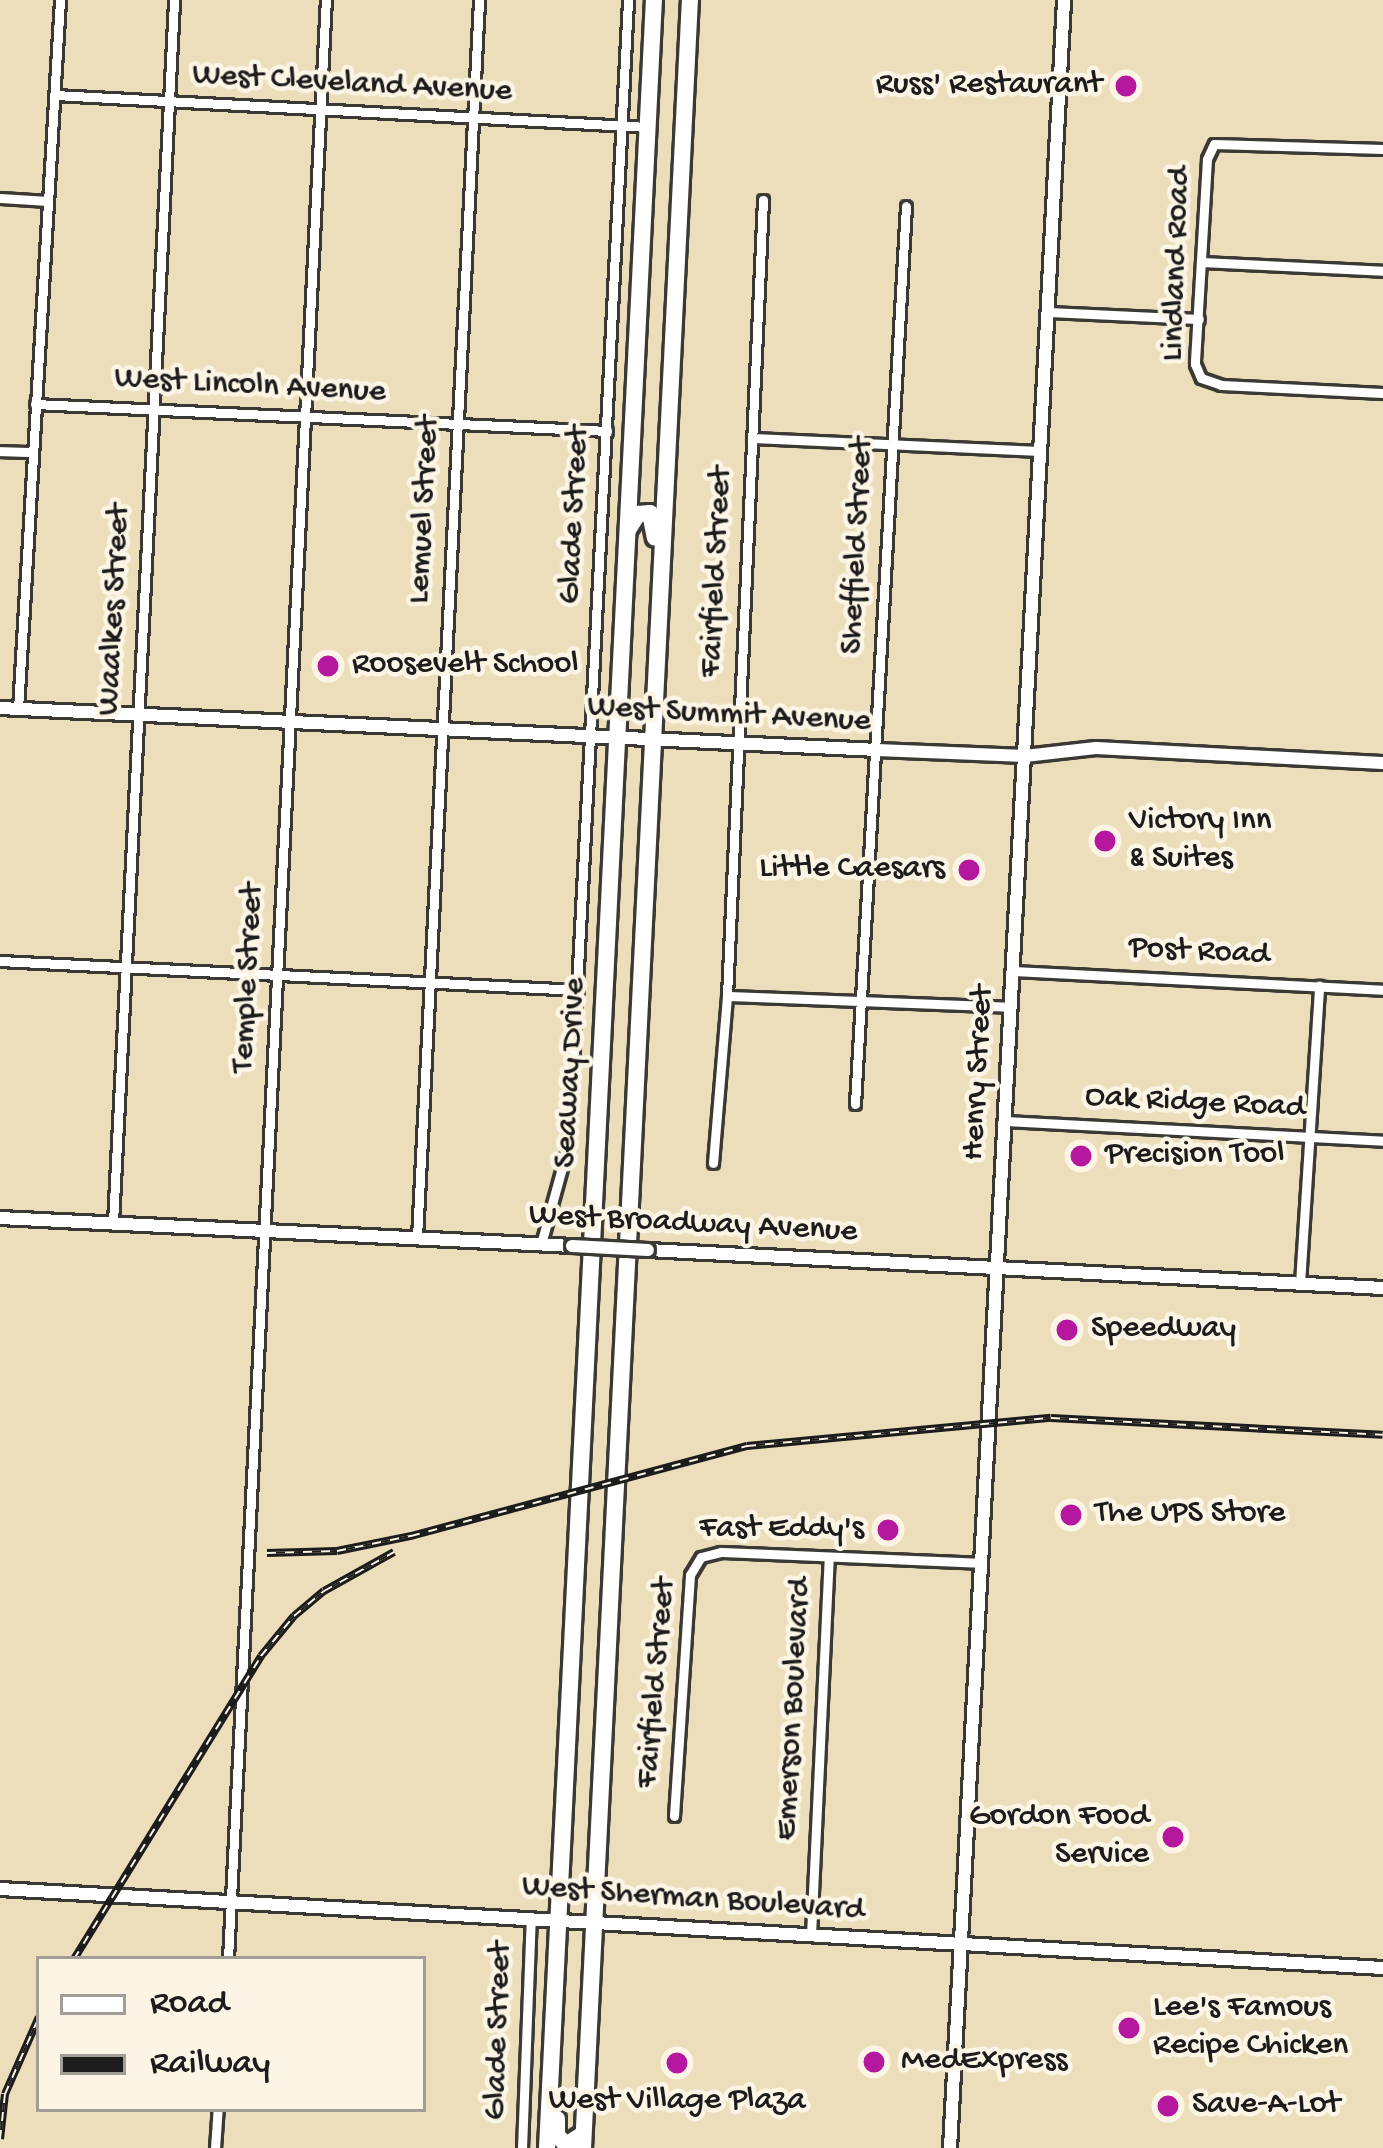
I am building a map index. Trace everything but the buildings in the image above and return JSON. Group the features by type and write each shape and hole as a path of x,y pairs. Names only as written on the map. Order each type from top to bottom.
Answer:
{"highway":[{"name":"Seaway Drive","path":"547,2148 621,737 654,0"},
{"name":"Seaway Drive","path":"583,2141 689,0"},
{"path":"628,530 638,514 654,518 648,680 654,706"},
{"path":"621,737 616,951 626,960 640,955"},
{"path":"569,1713 578,1700 592,1705 587,1876 594,1897"},
{"path":"557,1925 564,1956 557,2135 572,2146 583,2141"}],"main road":[{"name":"Henry Street","path":"950,2148 1064,0"},
{"name":"West Summit Avenue","path":"0,708 1024,756 1096,748 1383,763"},
{"name":"West Broadway Avenue","path":"0,1218 1383,1288"},
{"name":"West Sherman Boulevard","path":"0,1889 531,1917 557,1925 593,1922 1383,1968"}],"street":[{"path":"18,709 60,0"},
{"name":"Waalkes Street","path":"112,1223 174,0"},
{"name":"Temple Street","path":"228,1956 326,0"},
{"name":"Lemuel Street","path":"416,1238 479,0"},
{"name":"Glade Street","path":"541,1244 569,1142 628,0"},
{"name":"West Cleveland Avenue","path":"55,95 647,127"},
{"name":"Lindland Road","path":"1383,149 1214,144 1208,159 1195,364 1210,383 1383,393"},
{"path":"0,198 47,201"},
{"name":"Fairfield Street","path":"713,1162 727,996 763,200"},
{"name":"Sheffield Street","path":"855,1104 865,1003 906,206"},
{"path":"1201,262 1383,271"},
{"path":"1048,312 1198,319"},
{"name":"West Lincoln Avenue","path":"35,404 607,431"},
{"path":"752,439 1040,451"},
{"path":"0,451 31,452"},
{"path":"0,961 578,990"},
{"name":"Post Road","path":"1013,971 1383,990"},
{"path":"1300,1283 1319,986"},
{"path":"727,996 1011,1007"},
{"name":"Oak Ridge Road","path":"1005,1121 1383,1141"},
{"name":"Fairfield Street","path":"674,1816 690,1575 701,1556 721,1552 829,1558"},
{"path":"829,1558 980,1563"},
{"name":"Emerson Boulevard","path":"811,1935 829,1558"},
{"name":"Glade Street","path":"522,2148 531,1917"},
{"path":"215,2148 218,2112"}],"railway":[{"path":"267,1553 337,1551 411,1536 747,1446 1051,1418 1383,1435"},
{"path":"76,1956 261,1656 294,1616 324,1591 394,1552"},
{"path":"0,2139 5,2094 36,2024"}],"place":[{"name":"Russ' Restaurant","path":"1126,86"},
{"name":"Roosevelt School","path":"328,666"},
{"name":"Victory Inn & Suites","path":"1105,841"},
{"name":"Little Caesars","path":"969,870"},
{"name":"Precision Tool","path":"1081,1156"},
{"name":"Speedway","path":"1067,1330"},
{"name":"The UPS Store","path":"1071,1515"},
{"name":"Fast Eddy's","path":"888,1530"},
{"name":"Gordon Food Service","path":"1173,1837"},
{"name":"Lee's Famous Recipe Chicken","path":"1129,2028"},
{"name":"MedExpress","path":"874,2062"},
{"name":"West Village Plaza","path":"677,2063"},
{"name":"Save-A-Lot","path":"1168,2106"}]}
